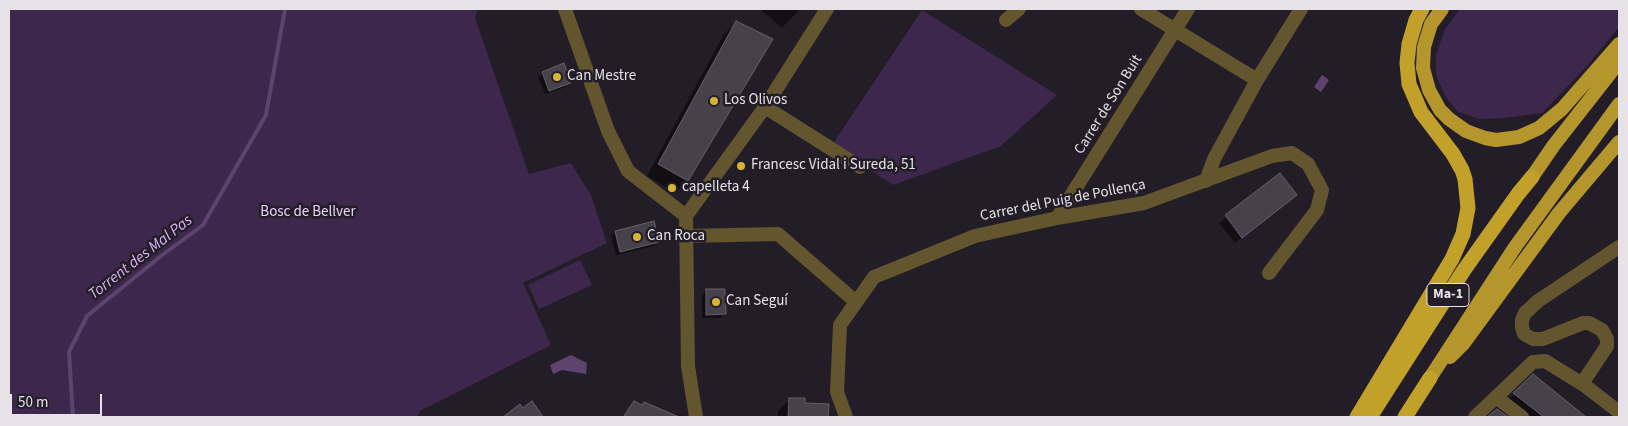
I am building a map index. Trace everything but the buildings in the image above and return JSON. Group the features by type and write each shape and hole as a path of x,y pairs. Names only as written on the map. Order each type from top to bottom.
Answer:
{"highway":[{"path":"1357,417 1452,259 1463,234 1468,208 1465,179 1462,170 1453,154 1421,112 1410,84 1407,63 1409,44 1416,20 1422,9"},
{"path":"1442,9 1431,24 1424,47 1424,68 1427,84 1437,104 1449,119 1466,131 1485,138 1496,140 1519,137 1539,128 1562,109 1619,44"},
{"name":"Ma-1","path":"1370,417 1460,277 1518,194 1619,62"},
{"name":"Ma-1","path":"1405,417 1525,234 1619,104"},
{"path":"1430,378 1463,344 1553,221 1619,142"}],"street":[{"path":"565,9 608,132 628,171 686,216"},
{"path":"693,415 688,366 686,216 765,107 827,9"},
{"path":"1006,20 1019,9"},
{"path":"1141,9 1257,80"},
{"name":"Carrer de Son Buit","path":"1056,218 1188,9"},
{"path":"1206,181 1214,159 1257,80 1301,9"},
{"path":"765,107 860,167"},
{"name":"Carrer del Puig de Pollença","path":"846,417 838,392 840,325 856,302 874,277 974,236 1056,218 1144,203 1272,156 1292,153 1308,164 1322,190 1317,210 1269,273"},
{"path":"686,236 778,234 856,302"},
{"path":"1584,385 1585,379 1607,346 1607,338 1602,330 1583,323 1543,339 1533,339 1524,334 1522,320 1524,313 1538,301 1619,247"},
{"path":"1475,417 1533,362 1545,361 1584,385 1619,412"},
{"path":"1496,397 1522,417"}],"green space":[{"name":"Bosc de Bellver","path":"9,9 478,9 475,18 529,174 571,163 591,195 607,243 523,283 551,345 420,411 417,417 9,417"},
{"path":"1460,9 1619,9 1619,27 1587,66 1542,113 1480,119 1458,112 1445,96 1436,75 1436,55 1445,29"},
{"path":"922,10 1057,95 1001,146 893,185 832,145"},
{"path":"580,260 592,285 539,309 528,285"}],"shaded area":[{"path":"1322,75 1329,80 1321,92 1314,87"},
{"path":"571,355 587,363 586,374 562,370 553,374 550,365"}],"waterway":[{"name":"Torrent des Mal Pas","path":"73,417 69,352 87,316 161,256 203,225 266,115 285,9"}],"place":[{"name":"Can Mestre","path":"557,77"},
{"name":"Los Olivos","path":"714,101"},
{"name":"Francesc Vidal i Sureda, 51","path":"741,166"},
{"name":"capelleta 4","path":"672,188"},
{"name":"Can Roca","path":"637,237"},
{"name":"Can Seguí","path":"716,302"}]}
